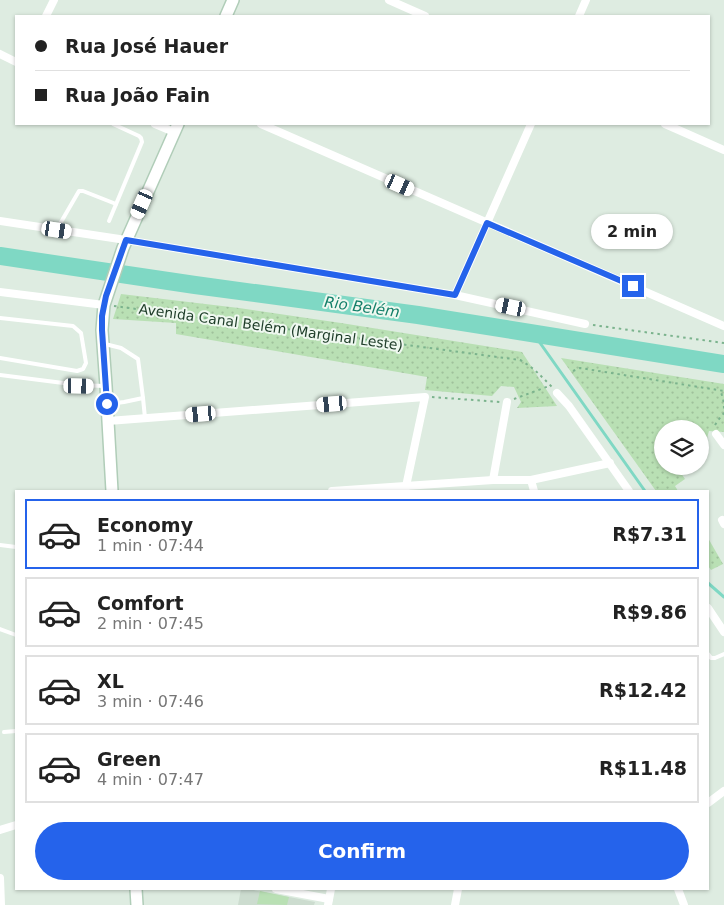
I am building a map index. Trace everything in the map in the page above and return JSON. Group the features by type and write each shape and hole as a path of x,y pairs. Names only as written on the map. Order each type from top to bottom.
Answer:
{"main road":[{"path":"226,15 233,0"},
{"path":"112,490 102,316 105,301 125,244 176,128"},
{"path":"136,890 137,905"}],"street":[{"path":"46,15 54,0"},
{"path":"389,0 423,15"},
{"path":"579,15 586,0"},
{"path":"0,54 15,62"},
{"path":"160,125 176,128"},
{"path":"263,125 724,326"},
{"path":"455,295 532,125"},
{"path":"667,125 724,150"},
{"path":"0,221 125,244 455,295 585,324"},
{"path":"0,292 105,301"},
{"path":"557,392 628,490"},
{"path":"108,421 425,397 405,488"},
{"path":"493,480 507,402"},
{"path":"716,434 724,446"},
{"path":"356,490 405,488 493,480 531,480 610,463"},
{"path":"531,480 534,490"},
{"path":"709,610 724,632"},
{"path":"709,802 724,791"},
{"path":"0,830 15,825"},
{"path":"0,878 1,905"},
{"path":"280,890 328,902"},
{"path":"455,905 458,890"},
{"path":"678,890 684,905"}],"lane":[{"path":"109,222 142,142 139,136 120,125"},
{"path":"57,230 79,191 116,204"},
{"path":"0,318 73,326 81,333 86,363 83,369 77,371 0,358"},
{"path":"103,344 120,348 138,359 145,419"},
{"path":"0,375 79,386 106,386"},
{"path":"107,404 143,398"},
{"path":"0,545 15,547"},
{"path":"0,629 15,635"},
{"path":"709,655 711,658 715,658 724,654"},
{"path":"4,732 15,731"}],"path":[{"name":"Avenida Canal Belém (Marginal Leste)","path":"105,301 520,360 530,365 557,392"},
{"path":"585,324 724,342"},
{"path":"573,371 580,368 724,391"},
{"path":"425,397 507,402 550,386"},
{"path":"716,434 714,428 718,419 724,413 724,403 719,390"}],"shaded area":[{"path":"241,890 253,890 315,902 314,905 238,905"}],"green space":[{"path":"121,294 239,308 522,352 557,406 517,408 521,402 514,387 501,386 492,396 425,390 427,377 176,334 176,323 113,319"},
{"path":"561,358 724,384 724,432 709,431 709,420 654,420 654,475 682,475 685,479 675,486 677,490 655,490"},
{"path":"709,540 723,564 711,570 709,567"},
{"path":"260,891 289,897 287,905 257,904"}],"waterway":[{"name":"Rio Belém","path":"0,256 418,315 724,364"},
{"path":"533,333 644,490"},
{"path":"709,584 724,597"}],"route":[{"path":"107,404 102,316 106,296 126,240 455,295 487,223 633,286"}]}
